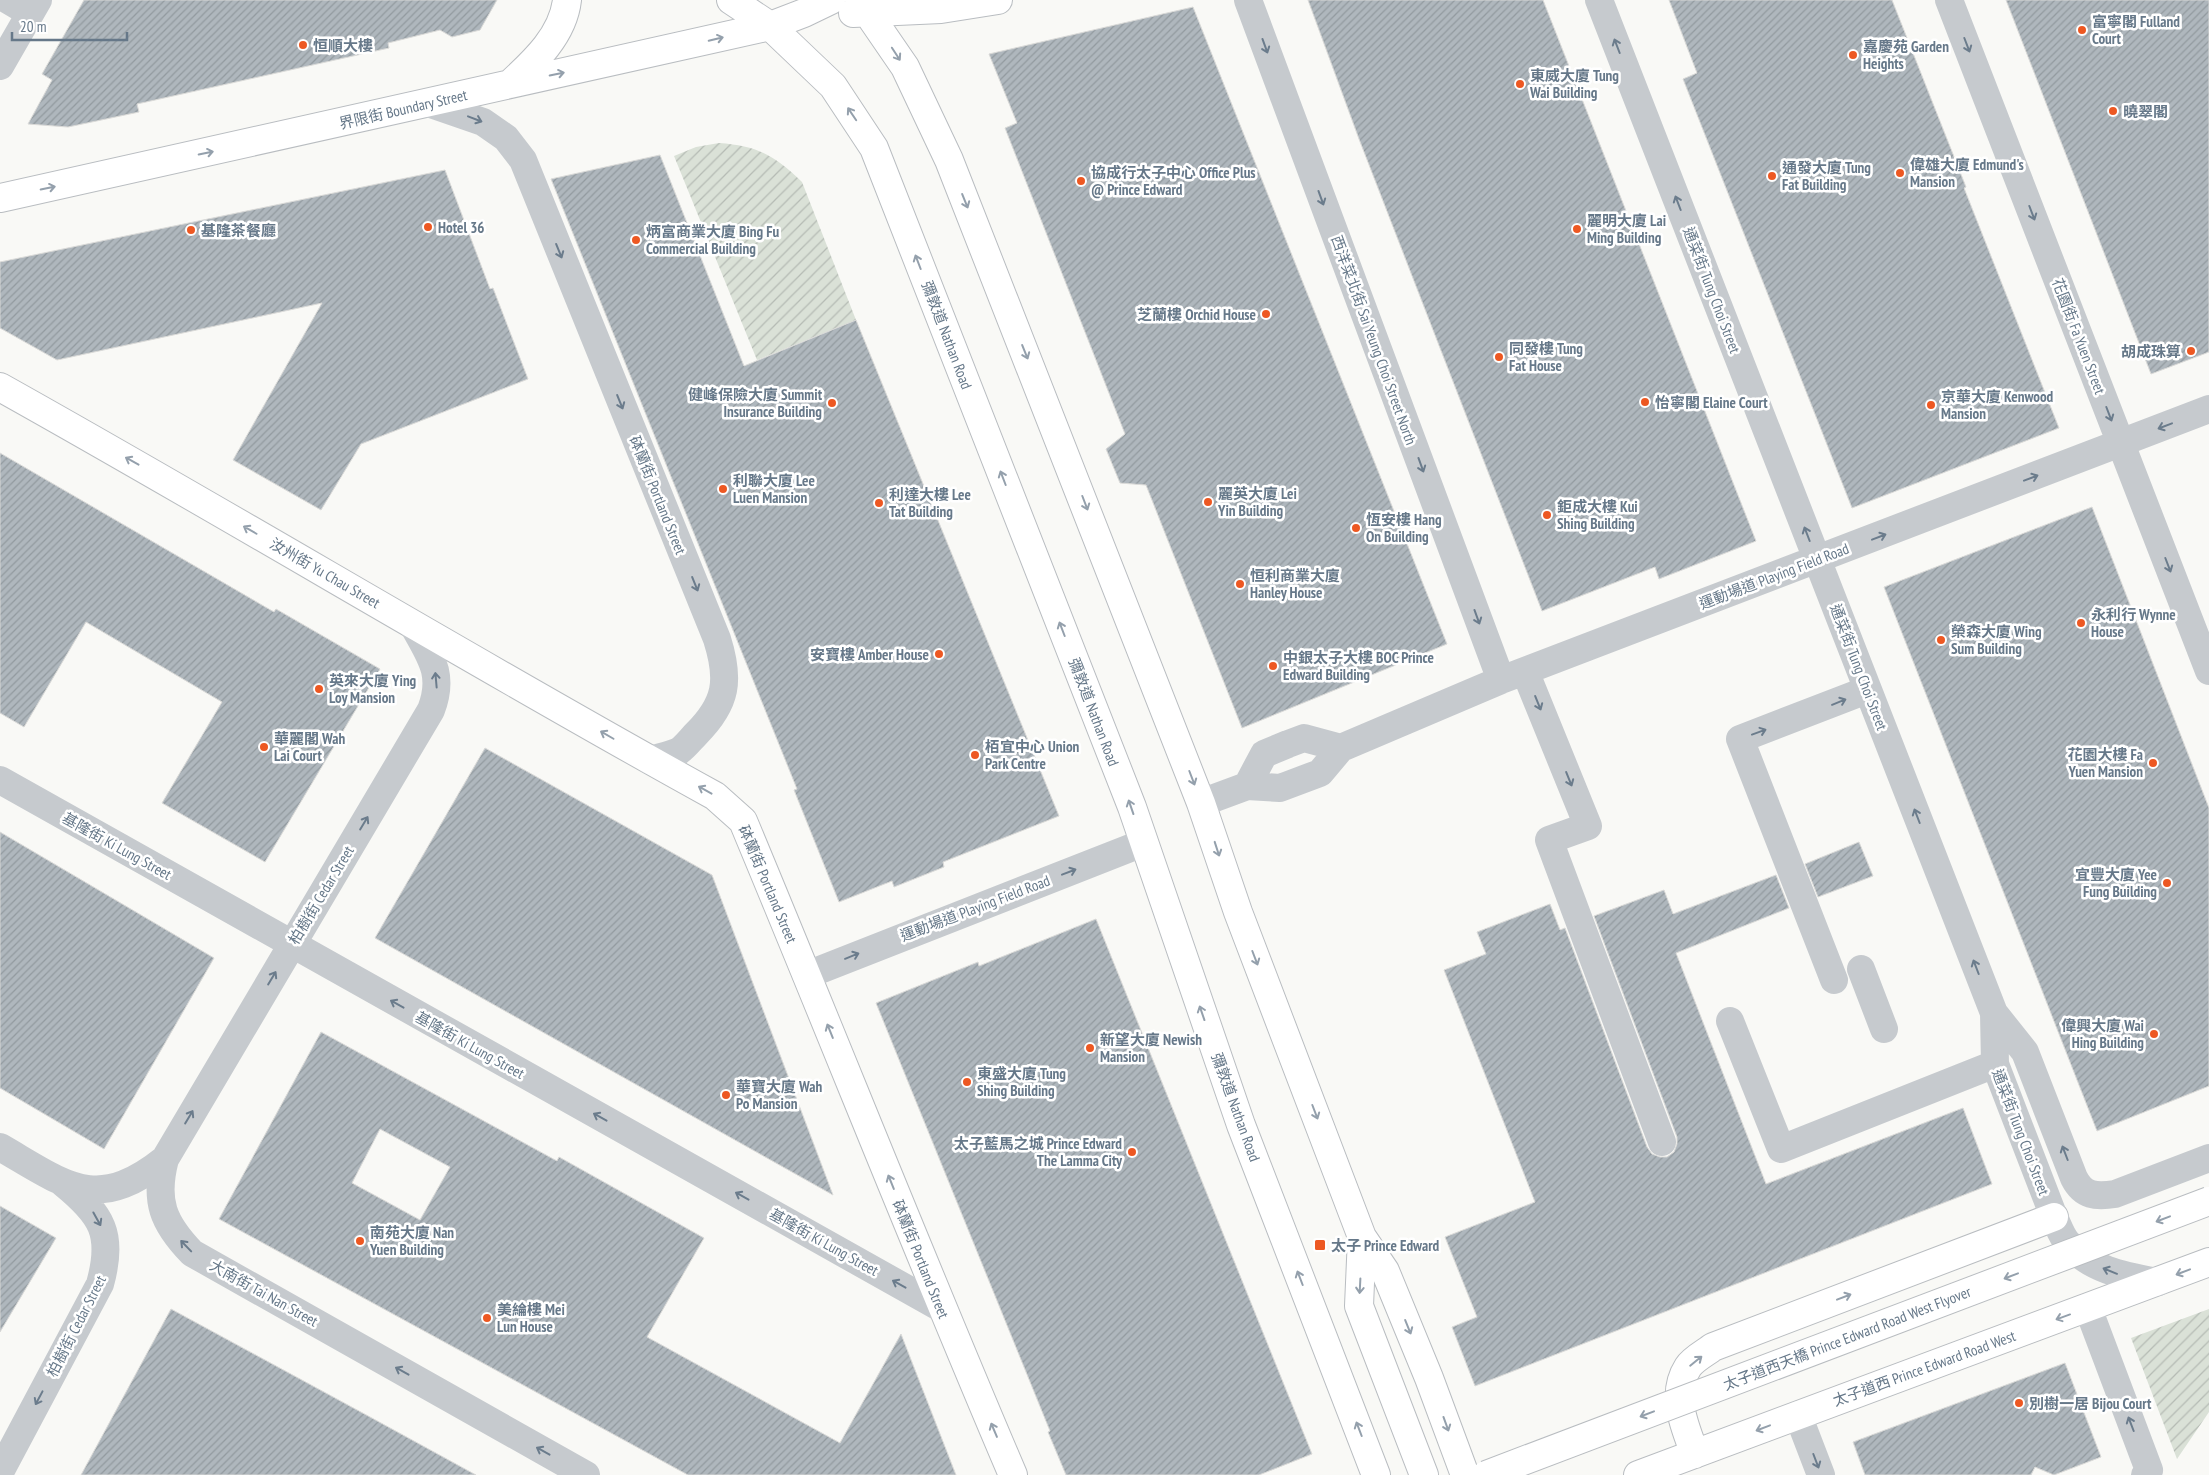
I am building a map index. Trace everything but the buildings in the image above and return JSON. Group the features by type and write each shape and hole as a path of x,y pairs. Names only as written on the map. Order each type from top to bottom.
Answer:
{"main road":[{"path":"509,85 535,62 555,36 567,0"},
{"name":"彌敦道 Nathan Road","path":"731,0 770,26 833,86 874,148 1132,807 1241,1126 1376,1475"},
{"name":"界限街 Boundary Street","path":"0,198 428,104 770,26 831,0"},
{"name":"界限街 Boundary Street","path":"804,13 864,7 941,8 998,0"},
{"path":"864,7 904,67 949,160 1202,803 1238,912 1362,1237 1385,1272 1429,1378 1465,1475"},
{"name":"汝州街 Yu Chau Street","path":"0,387 174,484 413,625 649,760"},
{"name":"砵蘭街 Portland Street","path":"649,760 715,796 743,821 941,1308 1013,1475"},
{"name":"太子道西天橋 Prince Edward Road West Flyover","path":"1486,1475 2209,1202"},
{"path":"1695,1454 1682,1419 1678,1393 1688,1367 1712,1347 2054,1217"},
{"path":"1362,1237 1359,1306 1424,1475"},
{"name":"太子道西 Prince Edward Road West","path":"1638,1475 2209,1262"}],"street":[{"name":"西洋菜北街 Sai Yeung Choi Street North","path":"1248,0 1513,676 1588,826 1549,840 1662,1142"},
{"name":"通菜街 Tung Choi Street","path":"1599,0 1994,1013 1995,1064 2054,1217 2066,1242 2091,1263 2122,1276 2158,1282"},
{"name":"花園街 Fa Yuen Street","path":"1949,0 2209,671"},
{"path":"0,66 25,4"},
{"name":"砵蘭街 Portland Street","path":"428,104 484,122 506,138 523,160 717,639 724,662 725,685 718,708 702,728 680,750 649,760"},
{"name":"運動場道 Playing Field Road","path":"1202,803 1247,786 1280,788 1320,773 1341,748 1513,676 2209,409"},
{"name":"柏樹街 Cedar Street","path":"165,1159 431,710 438,681 434,664 413,625"},
{"path":"1834,980 1740,739 1868,690"},
{"path":"1247,786 1264,754 1288,744 1304,738 1341,748"},
{"name":"基隆街 Ki Lung Street","path":"0,780 941,1308"},
{"name":"運動場道 Playing Field Road","path":"807,975 1143,843"},
{"path":"1861,969 1884,1029"},
{"path":"1994,1013 2025,1052 2074,1178 2079,1188 2088,1195 2114,1194 2209,1158"},
{"path":"1730,1020 1781,1149 1995,1064"},
{"path":"0,1147 64,1184 81,1189 117,1188 141,1176 165,1159"},
{"name":"大南街 Tai Nan Street","path":"165,1159 160,1179 160,1199 166,1219 176,1236 192,1253 586,1475"},
{"name":"柏樹街 Cedar Street","path":"0,1472 100,1284 106,1263 106,1242 100,1222 90,1207 64,1184"},
{"path":"2088,1308 2147,1472"},
{"path":"1798,1415 1821,1475"}],"shaded area":[{"path":"719,143 733,144 765,154 783,165 802,182 856,320 757,360 674,156 696,147"},
{"path":"2209,1309 2209,1412 2177,1459 2131,1338"}],"place":[{"name":"富寧閣 Fulland Court","path":"2082,30"},
{"name":"恒順大樓","path":"303,45"},
{"name":"嘉慶苑 Garden Heights","path":"1853,55"},
{"name":"東威大廈 Tung Wai Building","path":"1520,84"},
{"name":"曉翠閣","path":"2113,111"},
{"name":"偉雄大廈 Edmund's Mansion","path":"1900,173"},
{"name":"通發大廈 Tung Fat Building","path":"1772,176"},
{"name":"協成行太子中心 Office Plus @ Prince Edward","path":"1081,181"},
{"name":"Hotel 36","path":"428,227"},
{"name":"麗明大廈 Lai Ming Building","path":"1577,229"},
{"name":"基隆茶餐廳","path":"191,230"},
{"name":"炳富商業大廈 Bing Fu Commercial Building","path":"636,240"},
{"name":"芝蘭樓 Orchid House","path":"1266,314"},
{"name":"胡成珠算","path":"2191,351"},
{"name":"同發樓 Tung Fat House","path":"1499,357"},
{"name":"怡寧閣 Elaine Court","path":"1645,402"},
{"name":"健峰保險大廈 Summit Insurance Building","path":"832,403"},
{"name":"京華大廈 Kenwood Mansion","path":"1931,405"},
{"name":"利聯大廈 Lee Luen Mansion","path":"723,489"},
{"name":"麗英大廈 Lei Yin Building","path":"1208,502"},
{"name":"利達大樓 Lee Tat Building","path":"879,503"},
{"name":"鉅成大樓 Kui Shing Building","path":"1547,515"},
{"name":"恆安樓 Hang On Building","path":"1356,528"},
{"name":"恒利商業大廈 Hanley House","path":"1240,584"},
{"name":"永利行 Wynne House","path":"2081,623"},
{"name":"榮森大廈 Wing Sum Building","path":"1941,640"},
{"name":"安寶樓 Amber House","path":"939,654"},
{"name":"中銀太子大樓 BOC Prince Edward Building","path":"1273,666"},
{"name":"英來大廈 Ying Loy Mansion","path":"319,689"},
{"name":"華麗閣 Wah Lai Court","path":"264,747"},
{"name":"栢宜中心 Union Park Centre","path":"975,755"},
{"name":"花園大樓 Fa Yuen Mansion","path":"2153,763"},
{"name":"宜豐大廈 Yee Fung Building","path":"2167,883"},
{"name":"偉興大廈 Wai Hing Building","path":"2154,1034"},
{"name":"新望大廈 Newish Mansion","path":"1090,1048"},
{"name":"東盛大廈 Tung Shing Building","path":"967,1082"},
{"name":"華寶大廈 Wah Po Mansion","path":"726,1095"},
{"name":"太子藍馬之城 Prince Edward The Lamma City","path":"1132,1152"},
{"name":"南苑大廈 Nan Yuen Building","path":"360,1241"},
{"name":"太子 Prince Edward","path":"1320,1245"},
{"name":"美綸樓 Mei Lun House","path":"487,1318"},
{"name":"別樹一居 Bijou Court","path":"2019,1403"}]}
